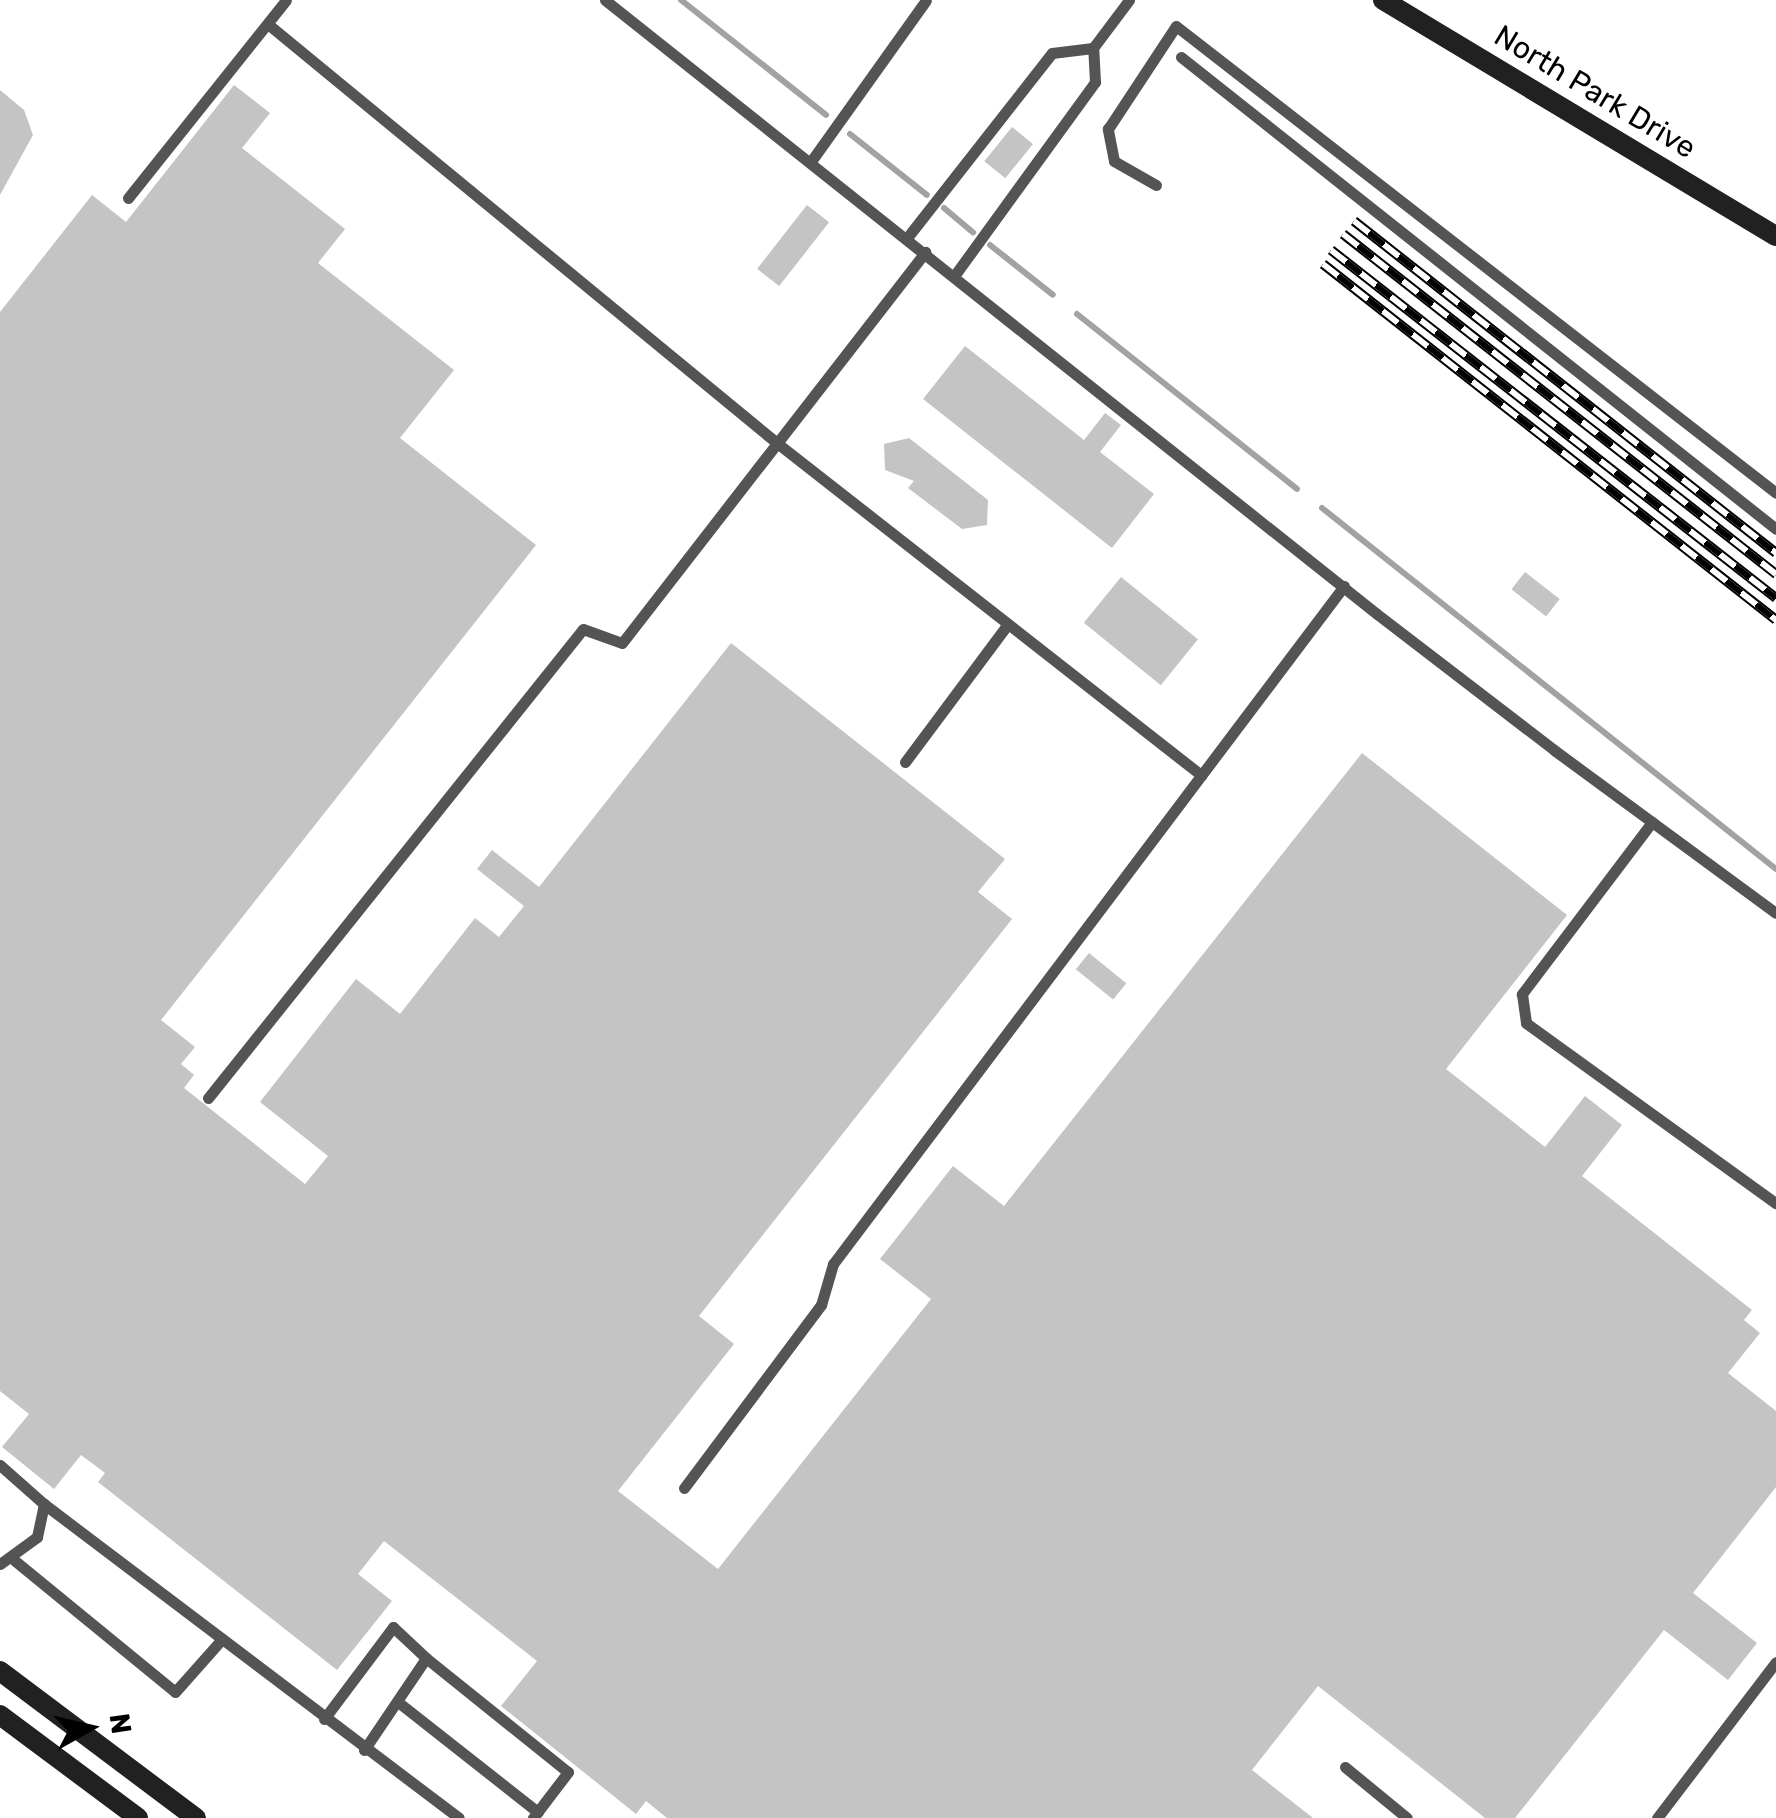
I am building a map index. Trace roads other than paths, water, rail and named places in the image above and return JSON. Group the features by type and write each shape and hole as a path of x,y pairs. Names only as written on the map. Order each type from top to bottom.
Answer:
{"main road":[{"name":"North Park Drive","path":"1382,0 1776,236"},
{"path":"0,1671 196,1818"},
{"path":"0,1715 138,1818"}],"lane":[{"path":"128,198 270,25 286,0"},
{"path":"605,0 910,234 924,252 957,272 1377,614 1776,914"},
{"path":"812,160 926,0"},
{"path":"957,272 1095,82 1093,48 1129,0"},
{"path":"270,25 776,444 1201,776"},
{"path":"1156,185 1114,161 1108,129 1176,26 1776,493"},
{"path":"910,234 1052,54 1093,48"},
{"path":"1181,57 1776,529"},
{"path":"208,1098 583,629 622,643 924,252"},
{"path":"684,1488 821,1305 833,1264 1344,586"},
{"path":"905,762 1008,624"},
{"path":"1652,822 1522,994 1526,1023 1776,1203"},
{"path":"0,1464 44,1504 364,1750 459,1818"},
{"path":"0,1564 14,1560 37,1537 44,1504"},
{"path":"14,1560 175,1692 222,1640"},
{"path":"324,1719 393,1627 568,1772 536,1815 398,1702"},
{"path":"364,1750 426,1658"},
{"path":"1657,1818 1776,1662"},
{"path":"1346,1767 1407,1818"}],"waterway":[{"path":"681,0 826,115"},
{"path":"850,134 927,195"},
{"path":"944,208 973,232"},
{"path":"990,245 1053,295"},
{"path":"1077,314 1297,489"},
{"path":"1322,508 1776,869"}],"railway":[{"path":"1354,221 1776,553"},
{"path":"1343,234 1776,574"},
{"path":"1331,250 1776,598"},
{"path":"1323,264 1776,620"}]}
